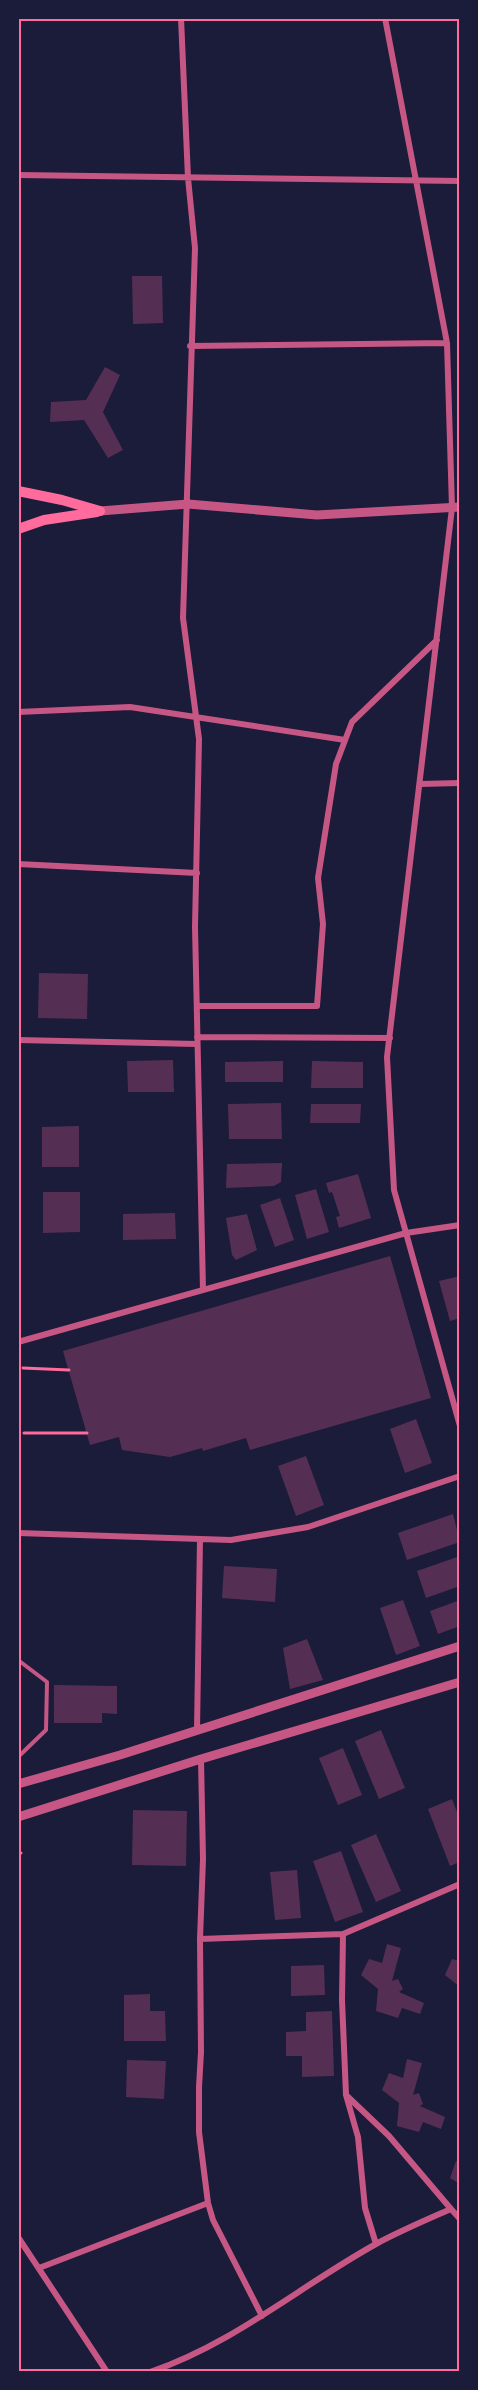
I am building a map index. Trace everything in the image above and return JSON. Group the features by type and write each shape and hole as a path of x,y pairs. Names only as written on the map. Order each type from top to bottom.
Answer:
{"main road":[{"path":"18,491 100,511"},
{"path":"18,529 44,520 100,511"}],"street":[{"path":"181,18 188,178 195,248 190,346 188,504 183,618 199,739 196,1006 203,1290"},
{"path":"385,18 447,343 456,507 387,1057 394,1191 460,1426"},
{"path":"18,175 460,181"},
{"path":"190,346 447,343"},
{"path":"100,511 188,504 317,515 456,507"},
{"path":"196,1006 317,1006 323,924 318,878 336,764 352,722 438,639"},
{"path":"18,712 130,707 345,740"},
{"path":"420,784 460,783"},
{"path":"18,864 196,873"},
{"path":"18,1040 197,1041 390,1038"},
{"path":"18,1342 406,1233 460,1225"},
{"path":"18,1533 231,1539 308,1527 460,1476"},
{"path":"197,1730 200,1539"},
{"path":"18,1784 197,1730 460,1646"},
{"path":"18,1817 201,1759 460,1682"},
{"path":"201,1759 203,1859 200,1939 199,2132 208,2203 213,2220 262,2316"},
{"path":"200,1939 343,1934 460,1884"},
{"path":"343,1934 342,2000 346,2095 358,2137 364,2208 376,2244"},
{"path":"346,2095 389,2136 460,2219"},
{"path":"39,2268 208,2203"},
{"path":"150,2372 183,2361 262,2316 376,2244 451,2209"},
{"path":"18,2237 107,2372"}],"lane":[{"path":"18,1660 47,1682 46,1730 18,1757"}],"path":[{"path":"23,1368 69,1370"},
{"path":"24,1433 87,1433"}],"building":[{"path":"132,276 162,276 163,323 133,324"},
{"path":"105,367 120,375 103,412 123,450 108,458 84,420 50,422 51,402 86,400"},
{"path":"39,973 88,974 87,1019 38,1018"},
{"path":"173,1060 174,1092 128,1092 127,1061"},
{"path":"283,1061 283,1082 225,1082 225,1062"},
{"path":"312,1061 363,1062 363,1088 311,1088"},
{"path":"281,1103 282,1139 229,1139 228,1104"},
{"path":"311,1104 361,1104 360,1123 310,1123"},
{"path":"79,1126 79,1167 42,1167 42,1127"},
{"path":"282,1163 281,1182 274,1186 226,1188 227,1164"},
{"path":"358,1174 371,1218 339,1228 336,1217 340,1216 332,1192 329,1193 326,1183"},
{"path":"316,1189 329,1232 307,1239 295,1195"},
{"path":"43,1192 80,1192 80,1232 43,1233"},
{"path":"280,1198 294,1240 275,1247 260,1205"},
{"path":"175,1213 176,1239 123,1240 123,1214"},
{"path":"247,1214 257,1250 236,1260 232,1255 226,1218"},
{"path":"390,1256 431,1398 250,1450 246,1438 203,1451 202,1448 170,1457 122,1450 119,1437 90,1445 63,1351"},
{"path":"460,1276 460,1318 450,1321 439,1281"},
{"path":"416,1419 432,1463 405,1473 390,1429"},
{"path":"306,1456 324,1505 296,1516 278,1466"},
{"path":"453,1514 460,1542 407,1560 398,1533"},
{"path":"460,1556 460,1586 426,1598 417,1571"},
{"path":"224,1566 277,1569 275,1602 222,1598"},
{"path":"403,1600 420,1646 396,1655 380,1608"},
{"path":"460,1600 460,1626 438,1634 430,1611"},
{"path":"307,1639 323,1680 290,1689 283,1648"},
{"path":"54,1685 117,1686 117,1714 102,1713 102,1723 54,1723"},
{"path":"381,1730 405,1788 379,1799 355,1741"},
{"path":"343,1748 362,1795 338,1805 319,1758"},
{"path":"452,1799 460,1820 460,1862 450,1866 428,1809"},
{"path":"133,1810 187,1811 186,1866 132,1865"},
{"path":"376,1834 401,1891 376,1902 351,1845"},
{"path":"341,1851 363,1912 335,1922 313,1861"},
{"path":"297,1870 301,1918 275,1920 270,1872"},
{"path":"387,1944 401,1948 392,1981 398,1979 403,1989 399,1992 424,2003 420,2014 402,2008 398,2018 376,2011 378,1989 361,1975 369,1959 382,1963"},
{"path":"452,1959 460,1961 460,1987 445,1975"},
{"path":"324,1965 325,1995 291,1996 291,1966"},
{"path":"150,1994 150,2011 165,2011 166,2041 124,2041 124,1995"},
{"path":"332,2011 334,2076 302,2077 302,2056 286,2056 286,2032 306,2031 306,2012"},
{"path":"407,2059 422,2063 413,2095 419,2093 423,2104 420,2106 445,2117 441,2129 423,2122 419,2132 397,2126 399,2103 382,2090 389,2073 403,2078"},
{"path":"127,2060 166,2061 164,2099 126,2097"},
{"path":"456,2161 460,2162 460,2184 450,2178"}]}
